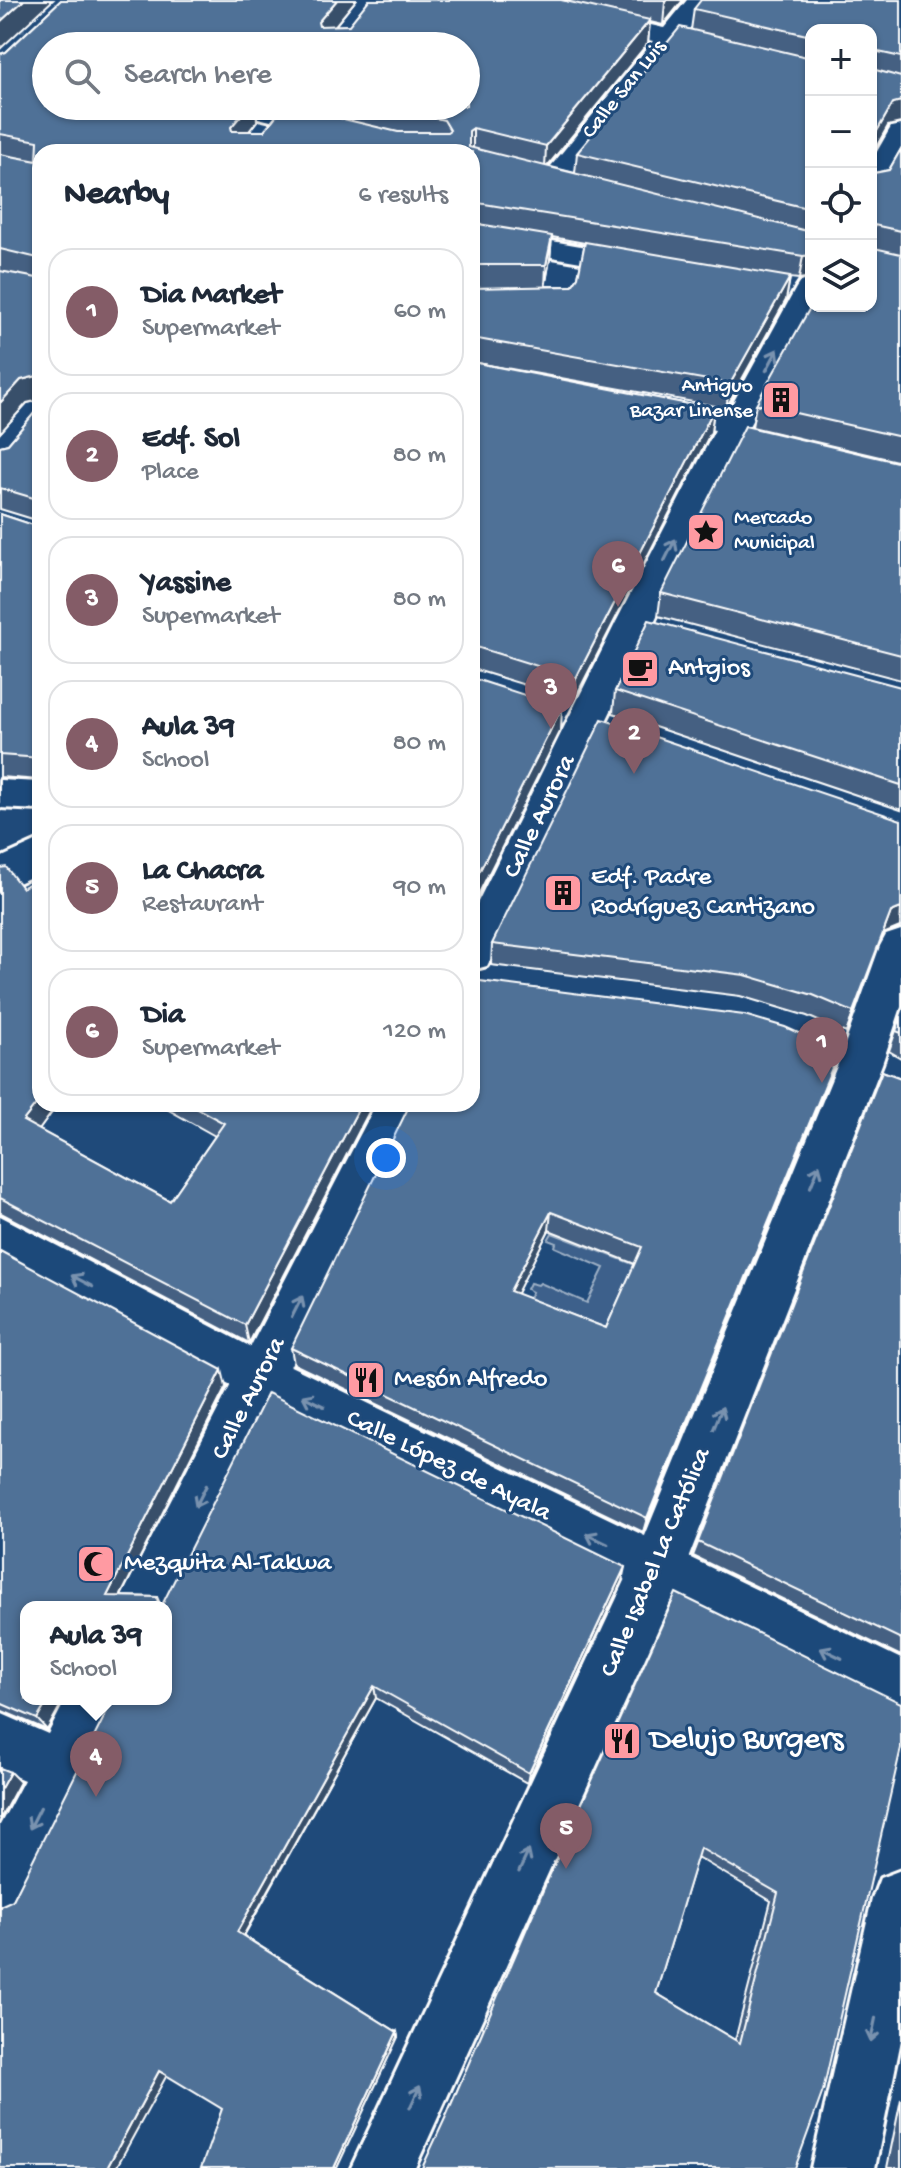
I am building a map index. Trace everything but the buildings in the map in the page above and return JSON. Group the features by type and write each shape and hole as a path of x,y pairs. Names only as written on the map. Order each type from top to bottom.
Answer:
{"street":[{"path":"509,0 805,69"},
{"name":"Calle San Luis","path":"582,189 539,178 700,0"},
{"path":"301,120 400,144"},
{"path":"877,175 901,133"},
{"path":"877,196 901,200"},
{"path":"480,237 566,264 658,267"},
{"name":"Calle Aurora","path":"480,966 527,848 587,721 648,628 799,290"},
{"path":"673,412 739,428"},
{"path":"0,794 32,796"},
{"path":"0,876 32,859"},
{"name":"Calle Isabel La Católica","path":"383,2168 658,1569 860,1063 901,946"},
{"name":"Calle Aurora","path":"146,1601 394,1112"},
{"name":"Calle López de Ayala","path":"0,1237 262,1377 901,1688"},
{"path":"0,1885 93,1705"},
{"path":"0,1741 60,1768"},
{"path":"843,2168 901,1899"}],"shaded area":[{"path":"552,1233 638,1266 604,1342 527,1302 532,1292 527,1289 530,1283 540,1283 587,1303 604,1268 555,1247 556,1243 548,1240"}],"tunnel":[{"path":"0,15 38,21"}],"place":[{"name":"Antiguo Bazar Linense","path":"781,400"},
{"name":"Mercado Municipal","path":"706,532"},
{"name":"Dia","path":"618,607"},
{"name":"Antgios","path":"640,669"},
{"name":"Yassine","path":"551,729"},
{"name":"Edf. Sol","path":"634,774"},
{"name":"Edf. Padre Rodríguez Cantizano","path":"563,893"},
{"name":"Dia Market","path":"822,1083"},
{"name":"Mesón Alfredo","path":"366,1380"},
{"name":"Mezquita Al-Takwa","path":"96,1564"},
{"name":"Delujo Burgers","path":"622,1741"},
{"name":"Aula 39","path":"96,1797"},
{"name":"La Chacra","path":"566,1869"}]}
